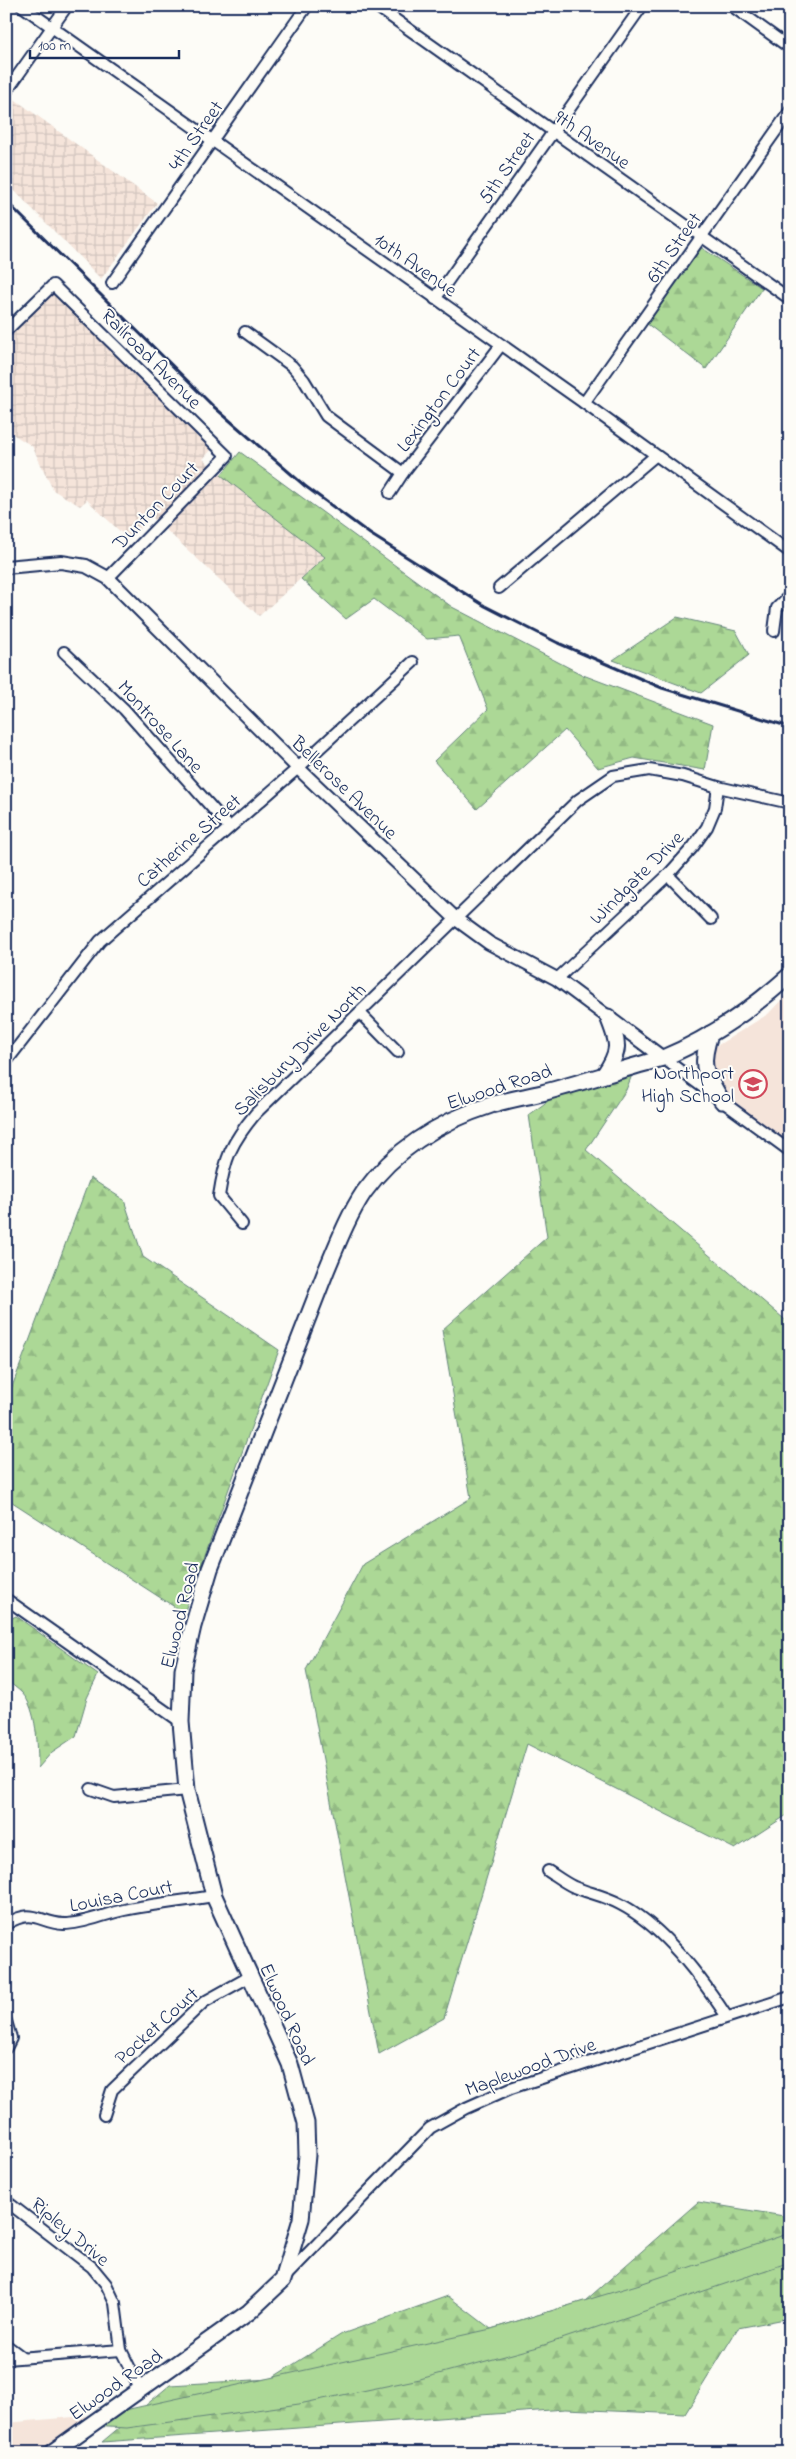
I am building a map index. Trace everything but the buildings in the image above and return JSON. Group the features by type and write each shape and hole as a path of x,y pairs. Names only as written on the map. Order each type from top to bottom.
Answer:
{"main road":[{"name":"Elwood Road","path":"51,2453 250,2312 283,2280 301,2219 307,2155 306,2123 290,2064 214,1896 187,1790 181,1722 183,1670 193,1626 210,1569 326,1271 344,1230 364,1193 395,1159 432,1129 490,1105 663,1058 710,1034 758,1003 790,975"},
{"path":"604,1075 616,1058 618,1042 608,1017"},
{"path":"710,1034 703,1055 705,1071 722,1101"}],"street":[{"name":"10th Avenue","path":"22,6 584,403 790,552"},
{"path":"6,92 67,6"},
{"name":"4th Street","path":"112,283 307,6"},
{"name":"9th Avenue","path":"376,6 790,299"},
{"name":"5th Street","path":"435,299 642,6"},
{"path":"732,6 790,48"},
{"name":"6th Street","path":"584,403 790,111"},
{"name":"Railroad Avenue","path":"6,331 53,285 227,456"},
{"path":"245,332 292,366 304,380 326,416 403,473"},
{"name":"Lexington Court","path":"390,493 403,473 501,346"},
{"name":"Dunton Court","path":"108,578 227,456"},
{"path":"499,588 655,456"},
{"name":"Bellerose Avenue","path":"6,567 61,562 86,566 108,578 298,768 456,919 489,943 557,980 663,1058"},
{"path":"774,631 777,608 790,595"},
{"name":"Montrose Lane","path":"64,652 124,709 228,827"},
{"name":"Catherine Street","path":"6,1062 100,941 228,827 298,768 413,662"},
{"name":"Salisbury Drive North","path":"242,1224 219,1196 227,1154 240,1132 256,1113 578,800 613,776 649,770 683,776 718,787 790,803"},
{"name":"Windgate Drive","path":"557,980 668,875 707,828 715,808 718,787"},
{"path":"668,875 711,919"},
{"path":"360,1013 398,1052"},
{"path":"663,1058 790,1152"},
{"path":"6,1613 9,1601 181,1722"},
{"path":"91,1789 114,1797 187,1790"},
{"path":"548,1871 572,1886 620,1904 643,1919 661,1935 694,1971 727,2017"},
{"name":"Louisa Court","path":"6,1924 17,1918 33,1915 62,1924 79,1923 125,1910 214,1896"},
{"name":"Pocket Court","path":"104,2115 112,2090 204,2002 249,1977"},
{"name":"Maplewood Drive","path":"283,2280 430,2128 466,2108 511,2088 790,1997"},
{"path":"6,2022 11,2038 6,2048"},
{"name":"Ripley Drive","path":"6,2201 92,2267 106,2284 115,2303 121,2350 140,2389"},
{"path":"6,2345 22,2357"},
{"path":"6,2359 121,2350"}],"shaded area":[{"path":"9,95 157,203 101,279 6,182 6,98"},
{"path":"54,291 212,449 203,459 325,557 259,616 151,516 129,540 87,500 80,506 53,490 32,446 6,430 6,337"},
{"name":"Northport High School","path":"790,991 790,1149 725,1099 708,1070 707,1052 768,1014"},
{"path":"107,2414 49,2453 6,2453 6,2423"}],"green space":[{"path":"699,246 762,288 706,369 646,323"},
{"path":"240,452 452,607 583,675 713,724 705,770 634,758 598,768 565,730 477,809 434,761 488,709 459,636 427,639 374,599 346,619 301,579 325,557 221,475"},
{"path":"677,617 736,631 749,655 701,693 613,660"},
{"path":"640,1055 626,1090 586,1150 790,1324 790,1813 735,1849 527,1744 444,2018 379,2054 306,1670 363,1564 471,1498 442,1330 547,1237 529,1115 583,1075 621,1071"},
{"path":"90,1178 124,1200 143,1257 279,1350 184,1613 6,1498 6,1403"},
{"path":"16,1616 98,1675 87,1698 76,1736 52,1752 38,1768 36,1729 31,1708 22,1693 6,1680 6,1621"},
{"path":"698,2202 790,2217 790,2318 738,2328 685,2414 565,2409 102,2442 170,2385 270,2379 342,2334 448,2296 491,2329 585,2301"},
{"path":"790,2233 790,2262 538,2347 420,2379 299,2404 127,2428 90,2426 107,2414 491,2329 640,2284"}],"railway":[{"path":"6,201 213,406 305,486 370,534 485,606 558,643 662,688 790,727"}],"place":[{"name":"Northport High School","path":"753,1084"}]}
